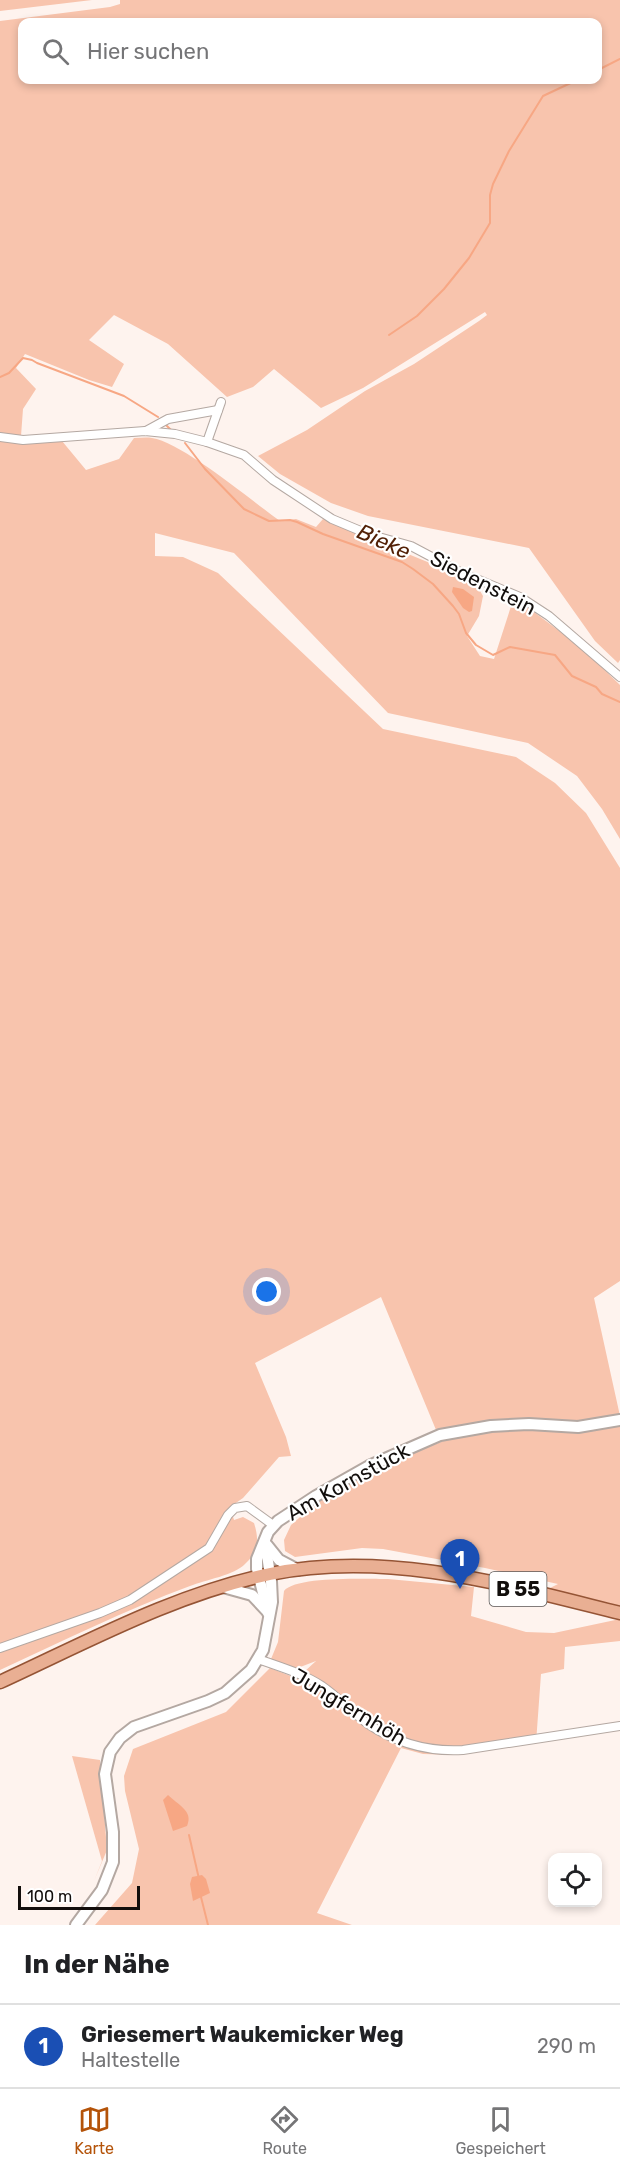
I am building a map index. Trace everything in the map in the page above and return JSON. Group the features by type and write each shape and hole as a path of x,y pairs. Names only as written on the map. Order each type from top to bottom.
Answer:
{"main road":[{"name":"B 55","path":"0,1682 111,1630 184,1600 264,1576 299,1570 387,1568 457,1575 620,1613"}],"street":[{"path":"145,431 168,419 220,406 207,442"},
{"name":"Siedenstein","path":"0,437 23,440 145,431 174,434 207,442 244,455 273,480 332,519 368,534 411,546 460,572 520,597 549,616 620,677"},
{"name":"Am Kornstück","path":"268,1616 264,1576 257,1559 273,1525 316,1496 369,1466 440,1436 491,1426 529,1424 578,1427 620,1420"},
{"path":"0,1648 100,1613 130,1600 209,1548 228,1515 235,1508 247,1506 273,1525"},
{"path":"265,1542 279,1560 299,1570"},
{"path":"76,1925 102,1890 113,1862 113,1832 105,1774 115,1743 134,1727 225,1693 243,1679 258,1659 266,1638 268,1616 260,1602 252,1595 223,1587"},
{"name":"Jungfernhöh","path":"258,1659 309,1678 324,1687 368,1723 396,1739 421,1748 439,1751 480,1748 620,1726"}],"shaded area":[{"path":"0,0 92,0 0,11"},
{"path":"120,0 620,0 620,660 618,663 595,641 529,548 368,516 331,503 280,474 258,456 307,430 365,391 414,364 479,321 487,315 485,312 363,388 321,408 274,369 253,387 227,397 168,344 114,315 89,340 124,364 112,387 25,354 16,368 36,389 23,409 22,438 0,434 0,21 18,19 18,84 602,84 602,18 24,18 120,4"},
{"path":"134,438 152,438 181,450 280,521 296,519 316,527 323,519 476,584 483,596 479,616 467,636 480,656 494,659 514,597 582,648 620,685 620,839 602,809 577,776 528,743 388,713 234,553 155,533 155,556 183,557 218,573 383,729 516,757 555,783 586,813 620,868 620,1281 594,1298 620,1416 620,1613 540,1593 558,1584 383,1549 362,1548 295,1557 285,1551 284,1540 291,1525 315,1504 370,1470 441,1442 381,1297 255,1363 286,1437 291,1456 279,1457 243,1498 230,1507 234,1520 243,1517 254,1523 256,1529 257,1545 245,1564 227,1574 142,1605 0,1670 0,440 24,444 62,441 86,470 119,459"},
{"path":"453,587 463,589 474,597 472,611 469,612 463,608 452,592"},
{"path":"332,1579 388,1579 474,1587 471,1616 526,1632 554,1633 620,1619 620,1641 565,1647 564,1669 541,1674 536,1743 457,1755 423,1754 401,1748 404,1739 378,1724 304,1672 316,1661 295,1669 271,1659 278,1642 284,1591 291,1586"},
{"path":"270,1668 316,1686 365,1726 401,1748 317,1913 352,1925 95,1925 132,1883 139,1849 125,1791 124,1776 133,1749 226,1712"},
{"path":"72,1756 100,1760 107,1850 94,1881 102,1861"},
{"path":"168,1795 187,1812 189,1821 187,1826 173,1831 163,1800"},
{"path":"202,1875 206,1879 210,1893 193,1901 190,1884 192,1877"}],"waterway":[{"path":"602,68 620,59"},
{"path":"389,335 417,316 444,289 469,258 490,223 490,195 509,151 543,96 568,84"},
{"name":"Bieke","path":"0,377 9,373 23,358 32,360 124,396 158,417"},
{"name":"Bieke","path":"165,424 172,431"},
{"name":"Bieke","path":"185,443 205,469 244,509 269,521 297,522 323,534 402,562 433,584 453,606 459,614 466,633 476,645 493,655 510,647 555,655 572,676 620,702"},
{"path":"189,1835 199,1879"},
{"path":"201,1897 208,1925"}],"place":[{"name":"Griesemert Waukemicker Weg","path":"460,1589"}]}
